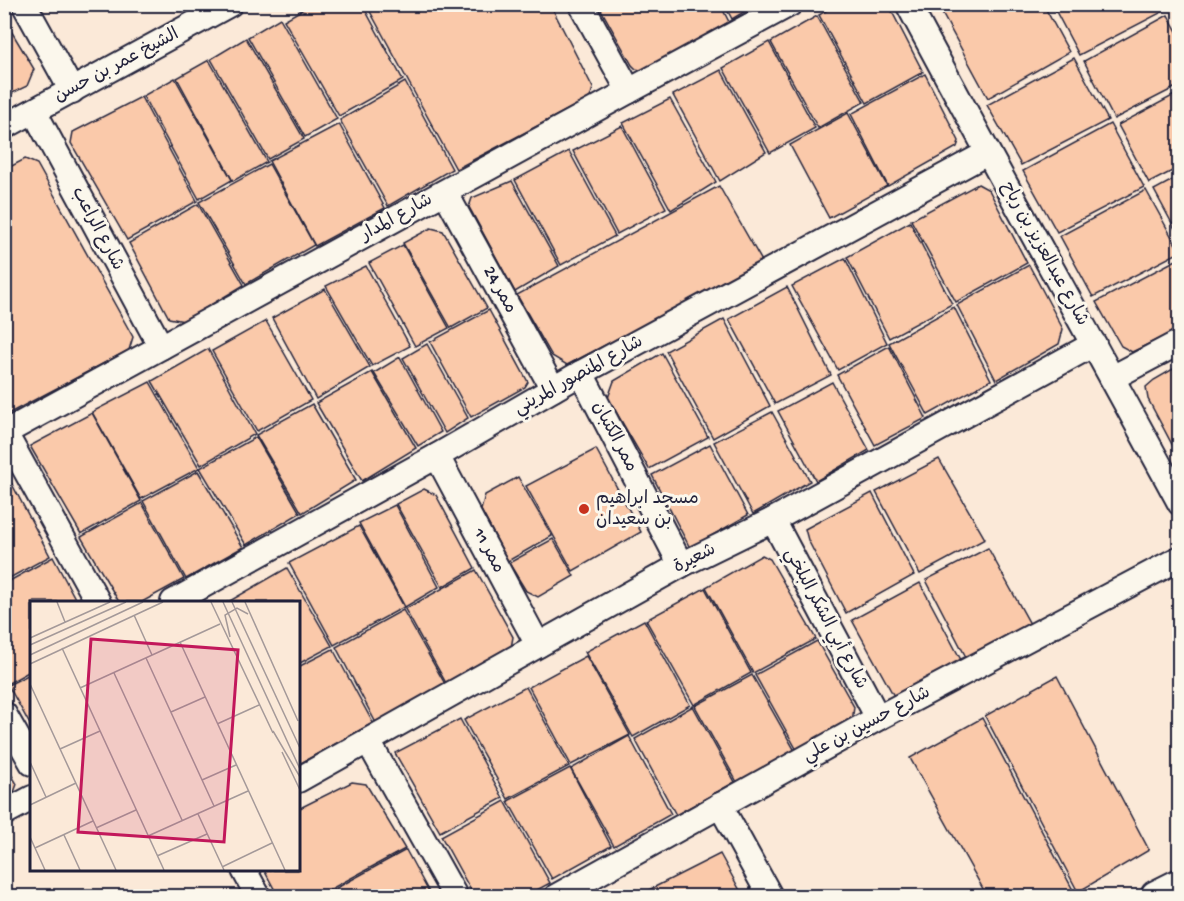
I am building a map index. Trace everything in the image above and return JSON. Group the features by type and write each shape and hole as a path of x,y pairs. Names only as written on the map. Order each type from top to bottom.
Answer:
{"main road":[{"path":"1156,897 1179,884"}],"street":[{"path":"24,4 72,91"},
{"name":"الشيخ عمر بن حسن","path":"4,127 230,4"},
{"path":"581,4 629,90"},
{"name":"شارع المدار","path":"5,433 790,4"},
{"name":"شارع عبدالعزيز بن رباح","path":"908,4 1179,503"},
{"name":"شارع الراعب","path":"34,111 161,347"},
{"name":"شارع المنصور المريني","path":"176,601 581,373 987,153"},
{"name":"ممر 24","path":"445,192 553,389"},
{"path":"1112,378 1179,342"},
{"name":"شعيرة","path":"300,779 681,565 773,520 1094,344"},
{"name":"ممر الكتبان","path":"581,373 681,565"},
{"path":"5,433 97,601"},
{"name":"ممر 11","path":"437,456 538,645"},
{"name":"شارع أبي الشكر البلخي","path":"773,520 878,718"},
{"name":"شارع حسين بن علي","path":"557,897 878,718 1179,558"},
{"path":"4,714 30,760"},
{"path":"369,741 455,897"},
{"path":"4,813 30,799"},
{"path":"720,805 770,897"},
{"path":"245,871 258,897"}],"building":[{"path":"312,4 362,4 403,80 339,116 284,20"},
{"path":"366,4 550,4 593,88 590,98 456,169"},
{"path":"598,4 720,4 729,22 645,71 636,69 632,65"},
{"path":"724,4 757,4 732,19"},
{"path":"837,4 888,4 923,72 867,103 819,15"},
{"path":"937,4 1043,4 1069,52 988,98"},
{"path":"1052,4 1161,4 1164,11 1079,55"},
{"path":"1168,15 1180,37 1180,85 1114,119 1084,61"},
{"path":"817,16 864,102 818,128 771,42"},
{"path":"280,18 337,119 305,137 248,37"},
{"path":"4,19 34,69 27,86 4,97"},
{"path":"246,38 304,139 268,159 211,59"},
{"path":"769,42 815,128 770,153 723,68"},
{"path":"1074,58 1108,120 1021,165 987,105"},
{"path":"209,60 267,162 233,181 177,78"},
{"path":"721,70 766,152 720,181 673,95"},
{"path":"925,74 959,141 957,147 888,186 851,114"},
{"path":"175,78 232,180 199,199 143,96"},
{"path":"405,82 452,169 388,206 340,120"},
{"path":"1180,92 1180,167 1149,183 1118,125"},
{"path":"141,97 197,201 127,240 71,143 73,132"},
{"path":"670,99 716,182 671,210 623,123"},
{"path":"848,113 887,186 829,218 790,145"},
{"path":"339,124 385,208 315,246 269,161"},
{"path":"1110,124 1144,187 1057,232 1023,171"},
{"path":"622,126 666,208 617,234 573,151"},
{"path":"569,151 615,236 561,265 515,180"},
{"path":"25,159 37,164 133,337 129,350 4,416 4,170"},
{"path":"269,164 314,245 246,284 199,202"},
{"path":"1180,176 1180,238 1154,190"},
{"path":"512,181 559,266 515,292 469,207 472,198"},
{"path":"978,184 989,190 1027,263 956,302 911,220"},
{"path":"719,186 763,263 567,365 552,356 517,295"},
{"path":"1146,190 1180,252 1093,297 1060,236"},
{"path":"198,204 244,285 184,321 169,318 129,243"},
{"path":"910,222 952,304 889,338 847,257"},
{"path":"431,228 443,231 487,308 451,328 403,243"},
{"path":"403,245 449,328 415,346 369,263"},
{"path":"845,258 887,343 838,370 792,286"},
{"path":"1180,258 1180,329 1132,352 1121,346 1096,302"},
{"path":"1029,265 1063,329 1059,344 996,380 957,305"},
{"path":"366,266 410,346 372,366 326,286"},
{"path":"787,287 831,375 775,404 729,319"},
{"path":"325,289 370,367 316,399 272,318"},
{"path":"954,307 991,380 928,415 889,343"},
{"path":"489,310 528,382 525,387 471,417 430,342"},
{"path":"724,319 770,406 713,438 666,351"},
{"path":"266,321 311,400 257,431 212,351"},
{"path":"427,344 468,418 445,433 403,358"},
{"path":"889,346 926,418 875,445 837,375"},
{"path":"208,349 255,434 201,465 152,381"},
{"path":"662,353 708,437 649,469 608,398 614,381"},
{"path":"400,357 441,432 418,446 374,373"},
{"path":"1180,365 1180,448 1175,450 1148,399 1146,387"},
{"path":"372,372 416,448 362,481 316,403"},
{"path":"150,382 199,468 141,499 92,412"},
{"path":"832,382 869,450 816,481 778,411"},
{"path":"312,404 356,480 302,513 256,435"},
{"path":"772,412 810,481 753,514 714,442"},
{"path":"92,413 141,501 81,534 30,446"},
{"path":"256,437 300,513 246,545 200,468"},
{"path":"710,444 748,515 690,548 652,475"},
{"name":"مسجد ابراهيم بن سعيدان","path":"596,449 641,532 573,571 526,486"},
{"path":"939,459 985,539 920,574 876,492"},
{"path":"4,469 50,556 4,581"},
{"path":"198,471 243,547 186,579 143,501"},
{"path":"518,477 552,536 508,561 481,510 485,495"},
{"path":"424,489 436,495 475,568 442,587 396,504"},
{"path":"872,493 914,575 846,613 808,540 805,529"},
{"path":"142,503 184,579 144,601 118,601 81,537"},
{"path":"395,505 439,587 405,607 359,523"},
{"path":"359,526 404,607 334,645 289,563"},
{"path":"553,539 574,576 538,597 526,591 509,563"},
{"path":"988,548 1030,624 967,659 926,580"},
{"path":"762,555 770,559 816,639 753,673 706,587"},
{"path":"53,557 76,601 30,601 30,671 7,684 4,679 4,584"},
{"path":"287,568 332,646 300,663 300,601 230,601"},
{"path":"476,570 513,637 511,648 446,683 405,609"},
{"path":"920,583 961,660 895,698 852,620"},
{"path":"705,588 751,673 694,705 646,620"},
{"path":"403,610 445,684 376,723 336,647"},
{"path":"644,620 690,705 633,737 585,652"},
{"path":"817,641 854,707 852,722 798,752 755,675"},
{"path":"333,649 373,723 301,763 300,762 300,666"},
{"path":"586,656 630,735 571,765 529,687"},
{"path":"30,674 30,724 8,685"},
{"path":"752,675 795,751 737,782 695,706"},
{"path":"1057,676 1149,850 1078,892 985,716"},
{"path":"526,687 569,766 508,799 464,720"},
{"path":"693,706 735,782 676,815 635,739"},
{"path":"982,718 1074,892 1067,896 987,896 910,758"},
{"path":"460,719 503,798 440,832 395,753"},
{"path":"629,736 671,814 614,846 571,769"},
{"path":"4,762 17,784 12,798 4,802"},
{"path":"570,768 611,846 552,879 508,801"},
{"path":"352,782 366,784 405,849 318,896 278,896 265,871 300,871 300,808"},
{"path":"505,801 550,883 526,896 474,896 441,836"},
{"path":"406,850 431,896 322,896"},
{"path":"720,854 743,896 637,896"}],"place":[{"name":"مسجد ابراهيم بن سعيدان","path":"584,509"}]}
